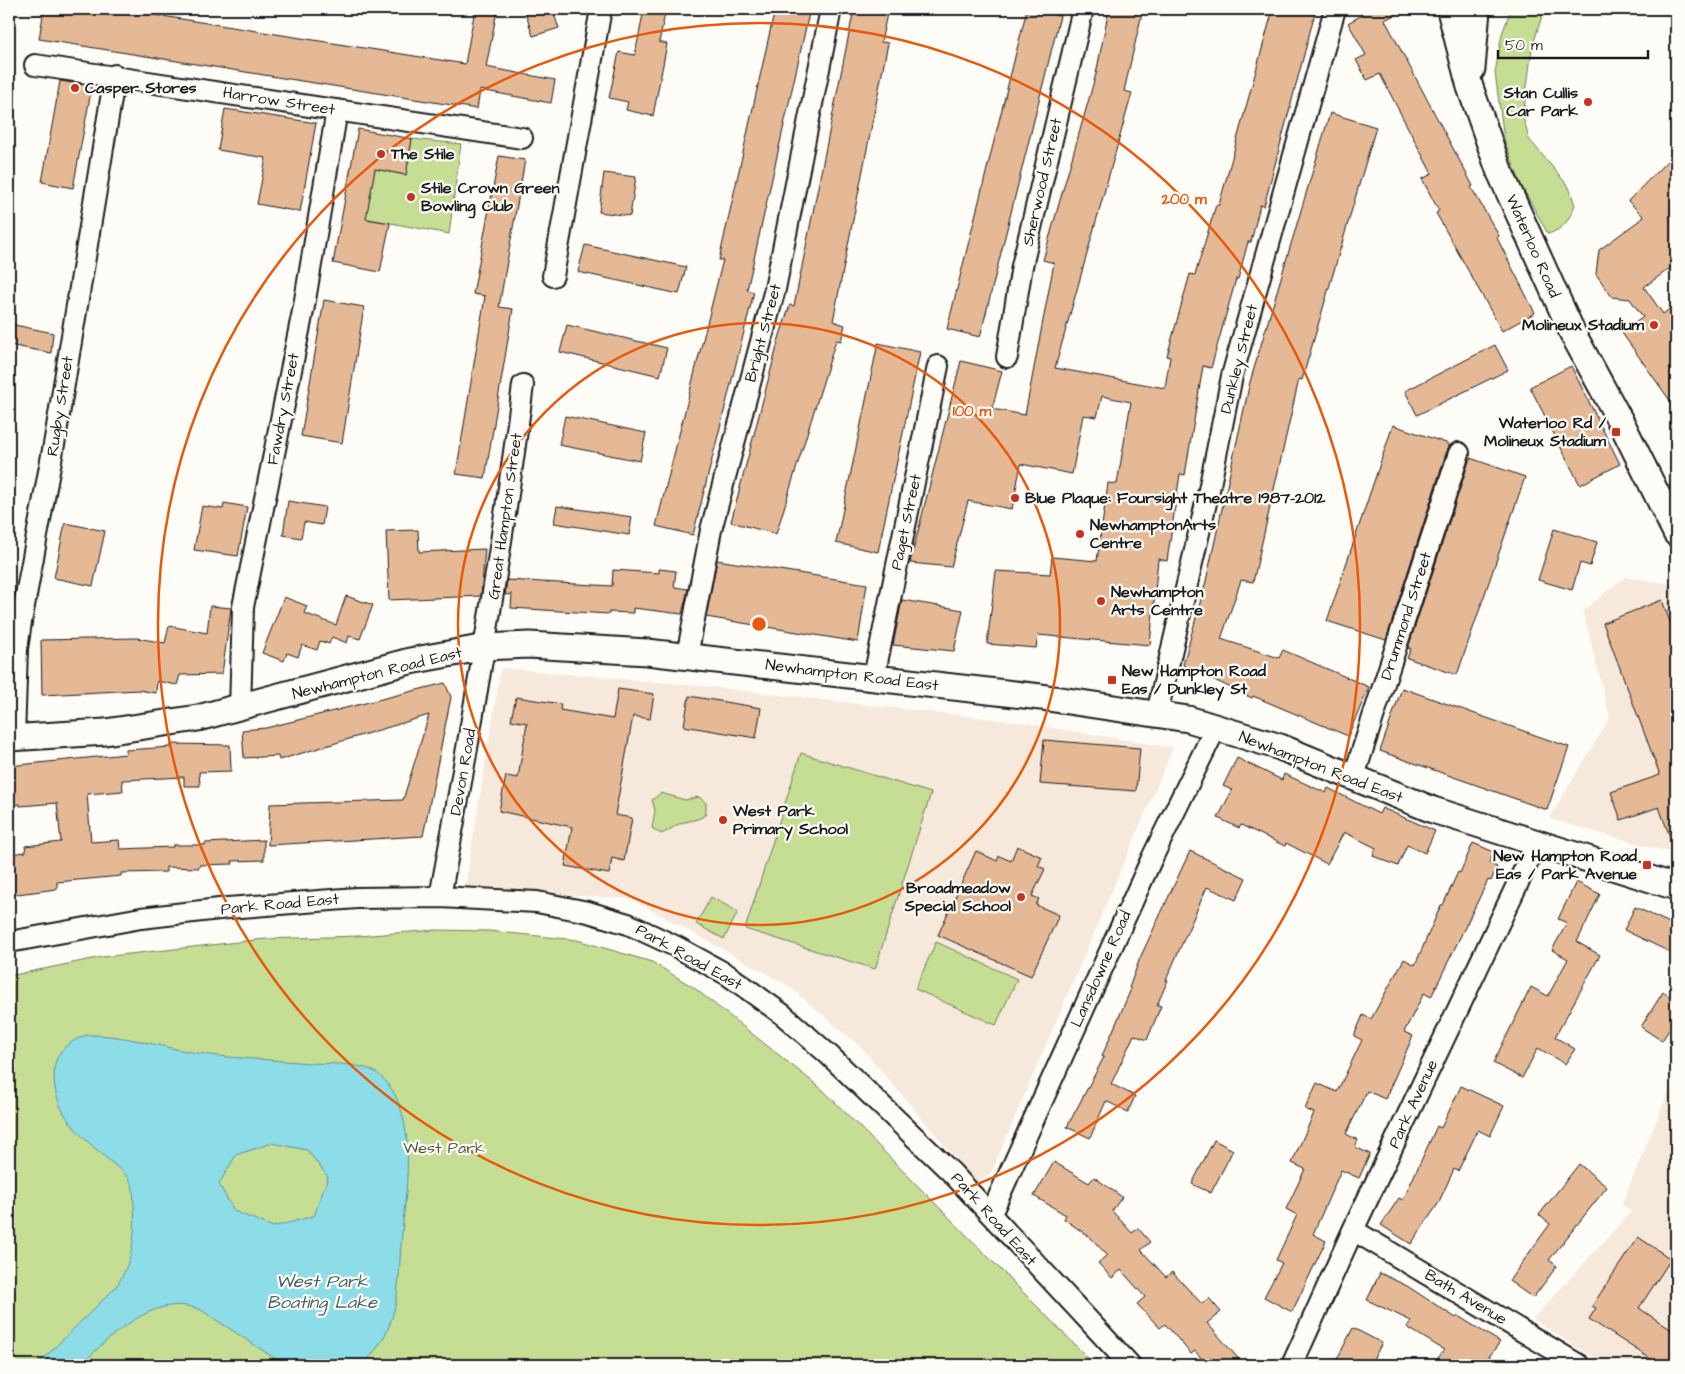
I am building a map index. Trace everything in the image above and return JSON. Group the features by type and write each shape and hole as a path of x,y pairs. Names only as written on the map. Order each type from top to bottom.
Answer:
{"street":[{"path":"553,276 601,9"},
{"name":"Bright Street","path":"687,656 711,530 775,289 831,9"},
{"name":"Sherwood Street","path":"1007,356 1022,266 1083,9"},
{"name":"Dunkley Street","path":"1157,713 1210,490 1232,376 1334,9"},
{"path":"1449,9 1468,12 1478,9"},
{"name":"Waterloo Road","path":"1449,9 1470,87 1499,170 1573,334 1624,428 1676,534"},
{"name":"Waterloo Road","path":"1470,87 1478,9"},
{"name":"Harrow Street","path":"35,64 522,138"},
{"name":"Rugby Street","path":"11,738 17,649 21,622 55,439 115,75"},
{"name":"Fawdry Street","path":"240,709 243,607 304,306 337,110"},
{"name":"Paget Street","path":"874,678 938,366"},
{"name":"Great Hampton Street","path":"486,647 506,519 523,385"},
{"name":"Drummond Street","path":"1353,779 1459,453"},
{"name":"Newhampton Road East","path":"11,738 151,726 240,709 410,662 486,647 564,646 687,656 1157,713 1216,727 1280,747 1353,779 1433,810 1536,845 1676,887"},
{"name":"Devon Road","path":"440,896 486,647"},
{"name":"Lansdowne Road","path":"991,1214 1152,858 1216,727"},
{"name":"Park Avenue","path":"1292,1365 1353,1230 1536,845"},
{"name":"Park Road East","path":"9,942 141,918 228,908 357,898 440,896 537,902 588,912 628,924 728,975 782,1014 829,1055 991,1214 1013,1241 1130,1365"},
{"name":"Bath Avenue","path":"1353,1230 1579,1365"}],"shaded area":[{"path":"1625,577 1671,584 1676,596 1676,854 1549,819 1610,718 1583,611"},
{"name":"West Park Primary School","path":"501,668 710,687 1018,722 1173,748 991,1173 977,1183 861,1047 789,986 632,899 465,888"},
{"path":"1676,1074 1676,1365 1604,1365 1533,1319 1631,1212 1622,1204"}],"green space":[{"path":"1511,9 1544,9 1532,48 1523,117 1529,139 1569,187 1575,205 1565,223 1548,234 1521,185 1504,139 1495,73 1502,34"},
{"name":"Stile Crown Green Bowling Club","path":"412,139 461,144 449,234 364,218 375,169 406,175"},
{"path":"801,753 931,793 875,969 745,929"},
{"path":"661,793 685,800 699,797 706,803 706,814 700,818 679,824 661,834 652,828 655,810 652,800"},
{"path":"711,897 738,912 724,939 696,924"},
{"name":"West Park","path":"436,930 489,931 577,940 652,962 693,987 823,1090 1095,1365 9,1365 9,976 102,957 265,939 358,936"},
{"path":"936,942 1017,979 996,1025 915,989"}],"water":[{"name":"West Park Boating Lake","path":"87,1035 113,1036 220,1056 363,1067 378,1074 391,1089 400,1107 405,1127 407,1149 406,1194 398,1287 396,1304 385,1335 362,1365 285,1365 201,1310 184,1306 167,1306 151,1311 120,1329 81,1365 37,1365 115,1288 126,1268 134,1237 134,1204 131,1181 80,1134 71,1124 58,1101 54,1073 57,1059 69,1044","holes":["272,1143 307,1150 328,1177 314,1216 273,1227 234,1211 219,1184 236,1155"]}],"building":[{"path":"44,9 118,9 465,64 475,9 487,9 497,11 486,67 555,80 551,103 480,90 477,109 39,39"},
{"path":"524,9 552,9 559,28 533,36"},
{"path":"644,9 666,9 659,42 667,44 653,116 626,110 628,102 609,98 619,52 635,55"},
{"path":"775,9 810,9 747,290 754,292 693,535 656,526 723,260 719,260"},
{"path":"854,9 888,9 881,42 888,43 833,321 845,325 841,341 836,340 776,534 731,522 780,335 790,305 794,306"},
{"path":"1027,9 1060,16 980,337 947,329"},
{"path":"1109,9 1143,9 1124,91 1132,93 1055,368 1165,388 1170,357 1167,356 1190,274 1195,275 1216,205 1219,205 1273,9 1316,9 1264,206 1260,205 1251,242 1248,242 1238,279 1236,279 1211,368 1203,366 1185,475 1180,474 1167,561 1158,559 1150,645 1038,635 1036,648 987,644 996,571 1050,574 1052,557 1097,561 1108,483 1117,484 1131,402 1102,396 1097,417 1083,415 1072,474 1021,464 1012,509 968,501 951,567 910,563 961,361 1002,371 992,409 1025,415 1054,263 1043,260 1096,74"},
{"path":"1358,9 1405,9 1385,20 1473,186 1471,187 1499,236 1497,238 1535,313 1502,331 1436,213 1439,211 1422,179 1432,174 1380,74 1367,80 1356,60 1366,55 1348,23 1362,15"},
{"path":"60,81 92,86 73,188 42,182"},
{"path":"225,109 316,123 300,212 257,204 266,158 218,150"},
{"path":"1330,113 1376,127 1302,380 1299,379 1253,582 1241,580 1221,639 1279,658 1283,650 1369,687 1348,736 1253,696 1252,698 1183,665 1206,581 1250,382"},
{"path":"358,129 412,139 406,175 375,169 366,219 390,223 380,272 333,263"},
{"name":"Molineux Stadium","path":"1676,152 1676,264 1644,287 1663,314 1676,304 1676,409 1622,333 1643,317 1630,299 1612,297 1596,274 1599,250 1644,217 1628,201"},
{"path":"499,156 525,160 499,307 513,309 485,478 456,474 485,296 473,294"},
{"path":"604,173 636,177 630,216 599,212"},
{"path":"585,245 686,267 679,294 578,272"},
{"path":"324,300 364,307 342,443 301,436"},
{"path":"10,324 53,333 51,353 9,345"},
{"path":"567,325 667,348 660,376 560,352"},
{"path":"878,343 920,352 878,552 836,543"},
{"path":"1495,345 1508,370 1417,415 1405,391"},
{"path":"1571,366 1620,464 1580,485 1530,387"},
{"path":"565,416 646,433 640,461 559,445"},
{"path":"1393,425 1449,444 1386,640 1327,621"},
{"path":"1470,458 1525,477 1457,675 1407,658 1411,649 1408,648"},
{"path":"288,501 325,507 322,525 304,522 301,538 283,535"},
{"path":"224,503 247,507 238,556 194,550 202,506 223,509"},
{"path":"557,506 632,517 629,535 554,523"},
{"path":"65,523 105,531 93,586 54,578"},
{"path":"1554,529 1597,542 1590,566 1580,563 1572,590 1538,580"},
{"path":"418,530 419,552 485,549 481,596 389,600 386,531"},
{"path":"717,560 867,584 858,642 706,617"},
{"path":"659,569 676,571 674,587 688,589 682,614 633,608 633,613 609,612 609,614 511,608 512,594 505,595 507,580 612,586 613,570 659,573"},
{"path":"346,596 373,605 360,639 349,636 347,643 332,637 329,644 320,641 317,650 302,645 298,657 287,653 284,661 262,653 284,597 307,606 304,613 336,625"},
{"path":"902,600 963,610 954,651 893,645"},
{"path":"1662,600 1676,638 1676,848 1674,848 1659,807 1621,820 1611,792 1660,775 1603,623"},
{"path":"210,606 231,608 222,674 180,675 177,685 157,681 156,693 139,690 42,695 41,640 137,638 165,643 169,626 207,633"},
{"path":"445,683 451,697 423,836 268,845 270,804 403,800 429,715 279,760 278,756 244,758 242,730 266,728"},
{"path":"1402,688 1569,747 1547,810 1380,751"},
{"path":"618,689 654,694 650,719 633,716 615,815 632,818 624,861 612,858 609,874 565,866 572,827 499,811 506,776 518,778 527,723 511,720 516,697 561,704 560,710 613,719"},
{"path":"689,696 761,708 756,738 684,726"},
{"path":"1044,740 1140,748 1136,791 1040,784"},
{"path":"171,744 230,745 231,771 199,772 200,786 184,786 184,777 122,780 123,791 87,794 91,842 119,840 120,849 264,840 264,860 232,861 233,864 199,865 199,868 166,867 166,872 121,873 121,876 57,882 57,889 9,895 9,854 26,852 25,846 61,842 57,803 9,805 9,766 126,754 126,750 171,747"},
{"path":"1237,758 1282,780 1284,774 1326,793 1328,788 1379,814 1382,808 1435,831 1425,853 1407,845 1398,866 1373,856 1376,848 1344,832 1327,864 1286,843 1285,846 1241,825 1239,828 1218,818 1232,790 1223,786"},
{"path":"1473,843 1494,852 1489,863 1497,867 1491,881 1488,880 1431,997 1424,993 1404,1032 1413,1036 1385,1099 1367,1091 1346,1134 1358,1140 1355,1147 1370,1154 1359,1178 1341,1170 1313,1234 1326,1241 1292,1312 1264,1297 1282,1263 1276,1260 1297,1215 1286,1209 1305,1169 1292,1163 1314,1113 1305,1109 1317,1083 1337,1092 1362,1040 1354,1036 1363,1015 1371,1019 1404,959 1415,965 1441,905 1443,905 1458,872 1460,873"},
{"path":"1017,846 1042,857 1038,866 1045,869 1032,896 1039,899 1036,905 1059,915 1031,976 938,935 976,851 997,861 999,856 1011,861"},
{"path":"1190,851 1246,878 1236,900 1207,887 1166,980 1168,980 1157,1005 1161,1006 1147,1040 1134,1035 1111,1084 1135,1096 1128,1112 1106,1101 1090,1138 1067,1127 1104,1057 1102,1056 1131,989 1129,988 1140,958"},
{"path":"1576,882 1600,894 1577,942 1600,955 1555,1037 1575,1049 1565,1064 1538,1048 1522,1078 1493,1063 1531,987 1548,996 1568,959 1552,950 1567,923 1558,919"},
{"path":"1635,907 1676,926 1676,955 1624,930"},
{"path":"1663,992 1676,1000 1676,1018 1662,1041 1641,1027"},
{"path":"1461,1086 1504,1106 1490,1136 1478,1130 1458,1171 1454,1169 1438,1204 1411,1244 1381,1225 1399,1198 1403,1200 1437,1126 1441,1128"},
{"path":"1214,1140 1233,1150 1211,1193 1192,1184"},
{"path":"1054,1162 1089,1183 1094,1177 1122,1197 1112,1211 1132,1233 1138,1228 1150,1242 1141,1250 1166,1277 1172,1272 1202,1304 1209,1298 1221,1312 1207,1323 1244,1365 1207,1365 1195,1351 1191,1354 1165,1324 1160,1328 1137,1304 1145,1297 1121,1270 1112,1278 1098,1263 1107,1255 1091,1238 1064,1219 1066,1215 1034,1196"},
{"path":"1579,1164 1607,1187 1549,1260 1557,1266 1533,1298 1509,1281 1550,1224 1539,1215"},
{"path":"1638,1237 1671,1259 1639,1308 1676,1333 1676,1365 1660,1365 1589,1319 1596,1308 1592,1306"},
{"path":"1380,1273 1407,1286 1456,1318 1458,1316 1500,1342 1483,1365 1433,1365 1444,1350 1407,1327 1411,1321 1367,1300"},
{"path":"1353,1328 1382,1343 1370,1365 1334,1365"}],"place":[{"name":"Casper Stores","path":"75,88"},
{"name":"Stan Cullis Car Park","path":"1588,102"},
{"name":"The Stile","path":"381,154"},
{"name":"Stile Crown Green Bowling Club","path":"411,197"},
{"name":"Molineux Stadium","path":"1654,325"},
{"name":"Waterloo Rd / Molineux Stadium","path":"1616,432"},
{"name":"Blue Plaque: Foursight Theatre 1987-2012","path":"1015,498"},
{"name":"NewhamptonArts Centre","path":"1080,534"},
{"name":"Newhampton Arts Centre","path":"1101,601"},
{"name":"New Hampton Road Eas / Dunkley St","path":"1112,680"},
{"name":"West Park Primary School","path":"723,820"},
{"name":"New Hampton Road Eas / Park Avenue","path":"1647,865"},
{"name":"Broadmeadow Special School","path":"1021,897"}]}
